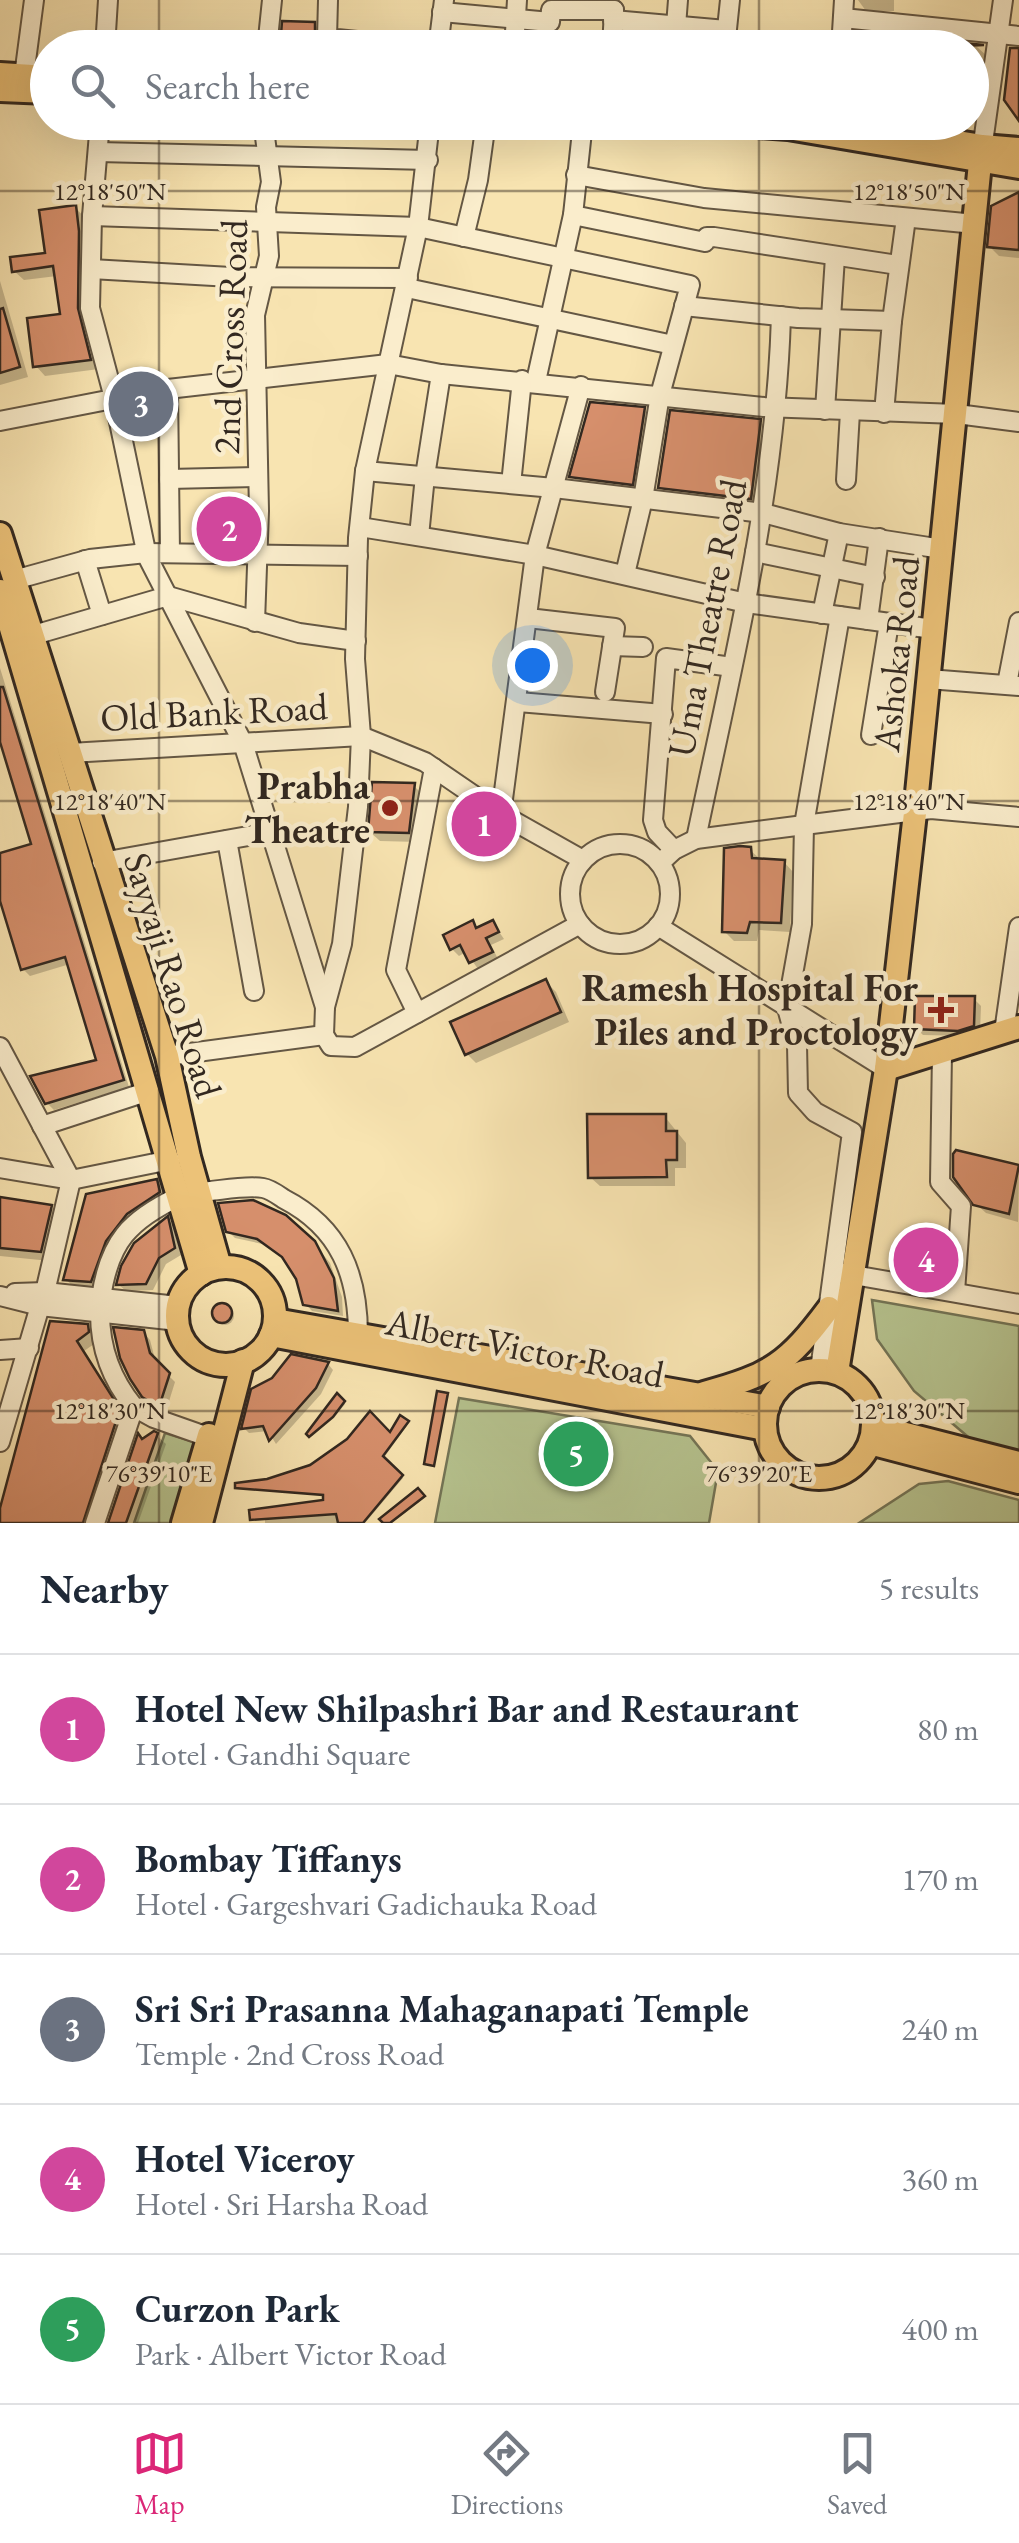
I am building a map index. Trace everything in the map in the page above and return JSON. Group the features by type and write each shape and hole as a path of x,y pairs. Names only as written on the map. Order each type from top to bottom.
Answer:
{"main road":[{"path":"0,90 30,91"},
{"path":"863,140 981,155 1019,149"},
{"path":"912,140 1019,167"},
{"name":"Ashoka Road","path":"828,1371 886,1069 916,813 981,155"},
{"name":"Sayyaji Rao Road","path":"0,534 7,585 149,1091 170,1160 190,1194"},
{"name":"Sayyaji Rao Road","path":"7,585 34,635 102,862 166,1056 190,1194 210,1271"},
{"path":"886,1069 1011,1030"},
{"path":"183,1523 235,1363 264,1346 273,1328 270,1292 261,1281 235,1268 210,1271 183,1293 178,1313 189,1347 200,1356 235,1363"},
{"path":"696,1395 770,1371 791,1356 829,1308"},
{"name":"Albert Victor Road","path":"273,1328 358,1335 696,1395 766,1418"},
{"name":"Albert Victor Road","path":"273,1328 766,1418"},
{"path":"201,1523 235,1363"},
{"path":"828,1371 852,1380 864,1393 872,1409 872,1434 861,1458 847,1470 812,1477 795,1472 780,1461 770,1446 766,1418 775,1392 788,1380 803,1372 828,1371"},
{"path":"872,1434 1019,1464"},
{"path":"872,1434 1019,1482"}],"street":[{"path":"30,30 34,0"},
{"path":"106,30 108,0"},
{"path":"269,30 272,0"},
{"path":"327,30 328,0"},
{"path":"676,26 678,0"},
{"path":"726,30 730,0"},
{"name":"Ashoka Road","path":"989,98 1002,0"},
{"path":"443,6 517,9 550,22 551,10 614,10 692,30"},
{"path":"844,9 973,30"},
{"path":"24,76 30,30"},
{"path":"989,33 1019,36"},
{"path":"99,140 90,308 114,398 146,553 243,743 325,1007"},
{"name":"2nd Cross Road","path":"255,622 255,315 269,256 266,206 271,182 264,140"},
{"path":"429,140 418,228 365,471 356,642 361,736 358,807 342,944 325,1007 324,1035 331,1046 354,1047 580,924"},
{"path":"464,237 484,140"},
{"path":"511,484 529,381 565,259 580,140"},
{"name":"Ashoka Road","path":"981,155 983,140"},
{"path":"98,152 428,160"},
{"path":"576,175 704,198 974,224"},
{"path":"573,215 705,242 707,237 714,237 898,265"},
{"path":"92,216 418,228 690,285 660,395 644,498 626,574"},
{"path":"884,413 906,218"},
{"path":"824,410 835,256"},
{"path":"90,269 407,283 674,345"},
{"path":"684,306 830,320 892,321"},
{"name":"Uma Theatre Road","path":"696,839 756,552 777,408 781,316"},
{"path":"0,421 168,389 388,364 441,374 777,408 956,414 1019,422"},
{"path":"419,536 424,476 441,374"},
{"path":"501,814 535,555 580,386"},
{"path":"168,389 170,553"},
{"path":"846,480 850,412"},
{"path":"365,471 644,498 762,514 839,534 942,549"},
{"path":"169,479 258,477"},
{"path":"360,527 535,555 746,602 933,629"},
{"path":"828,1371 829,1308 845,1274 852,1132 816,1112 798,1092 797,1045 788,1008 802,924 804,824 839,534"},
{"path":"868,620 879,538"},
{"path":"756,552 874,577"},
{"path":"7,585 85,560 146,553 358,556"},
{"path":"85,560 102,615"},
{"path":"34,635 168,596 255,622 356,642"},
{"path":"528,618 615,628 604,692"},
{"path":"928,678 1013,685 1019,622"},
{"path":"871,735 889,623"},
{"path":"612,646 642,647"},
{"path":"674,850 657,832 653,820 666,658 732,667"},
{"path":"518,702 663,714"},
{"path":"361,736 434,768 501,814 583,860"},
{"name":"Old Bank Road","path":"70,754 361,736"},
{"path":"417,1013 396,970 434,768"},
{"path":"660,863 674,850 696,839 804,824 946,809 1019,817"},
{"path":"102,862 270,832"},
{"path":"228,840 254,991"},
{"path":"613,844 647,851 668,878 667,912 658,926 646,936 618,944 603,941 580,924 570,898 575,871 583,860 596,849 613,844"},
{"path":"658,926 886,1069"},
{"path":"1011,1030 1019,927"},
{"path":"166,1056 324,1035"},
{"path":"0,1047 71,1180 29,1348 0,1442"},
{"path":"942,1053 940,1182 961,1206 955,1292"},
{"path":"42,1126 149,1091"},
{"path":"0,1168 71,1180 170,1160"},
{"path":"208,1437 134,1407 105,1358 100,1305 111,1254 136,1220 190,1194 264,1188 319,1223 343,1252 358,1304 358,1335"},
{"path":"845,1274 1019,1304"},
{"path":"0,1295 178,1313"},
{"path":"0,1350 29,1348"},
{"path":"95,1523 134,1407"}],"green space":[{"path":"872,1300 1019,1326 1019,1454 973,1441 914,1391 877,1339"},
{"path":"459,1398 690,1436 718,1471 709,1523 435,1523"},
{"path":"165,1433 201,1444 179,1523 134,1523"},
{"path":"948,1481 1019,1500 1019,1523 859,1523 919,1484"}],"building":[{"path":"282,21 315,22 315,30 281,30"},
{"path":"1010,48 1019,48 1019,121 1004,100"},
{"path":"1019,192 1019,250 987,247 991,206"},
{"path":"76,205 78,308 91,360 33,367 27,318 60,314 53,266 12,272 10,257 45,253 39,210"},
{"path":"3,308 20,367 0,373 0,309"},
{"path":"590,402 645,407 633,485 569,477"},
{"path":"670,410 761,419 751,499 658,488"},
{"path":"0,687 124,1080 45,1104 30,1076 96,1060 65,957 21,970 0,901 0,853 31,844 0,742"},
{"name":"Prabha Theatre","path":"372,782 415,783 409,833 368,832"},
{"path":"751,847 752,858 785,860 781,923 750,922 747,933 722,932 724,848"},
{"path":"473,920 476,928 493,920 499,932 486,938 493,952 469,963 460,945 450,950 443,935"},
{"path":"546,979 561,1012 465,1055 450,1022"},
{"path":"915,996 975,996 974,1026 958,1031 914,1029"},
{"path":"587,1114 666,1114 666,1131 677,1131 677,1160 666,1160 667,1177 588,1178"},
{"path":"956,1150 1019,1165 1009,1214 973,1205 953,1177"},
{"path":"157,1179 160,1192 127,1214 106,1241 91,1282 63,1280 86,1194"},
{"path":"0,1197 52,1205 41,1252 0,1248"},
{"path":"253,1200 286,1215 315,1241 334,1278 338,1311 303,1305 296,1279 282,1257 257,1239 226,1232 218,1203"},
{"path":"168,1216 175,1248 159,1258 146,1284 116,1285 134,1243"},
{"path":"912,1238 946,1243 941,1278 907,1272"},
{"path":"222,1303 232,1313 222,1323 212,1313"},
{"path":"50,1321 88,1324 89,1332 77,1341 120,1409 83,1523 0,1523 0,1508"},
{"path":"113,1327 144,1330 150,1353 170,1373 159,1407 142,1397 130,1379"},
{"path":"291,1354 329,1362 316,1388 269,1441 263,1426 241,1429 251,1389 272,1378"},
{"path":"437,1391 448,1393 434,1466 424,1464"},
{"path":"337,1393 345,1401 309,1437 306,1434"},
{"path":"370,1411 390,1432 400,1415 409,1421 383,1456 403,1475 363,1523 338,1523 336,1514 250,1520 249,1510 323,1500 323,1495 235,1488 235,1483 267,1479 310,1465 347,1439"},
{"path":"154,1431 158,1433 126,1523 108,1523 138,1433 142,1439"},
{"path":"418,1488 425,1496 390,1523 379,1519"}],"place":[{"name":"Sri Sri Prasanna Mahaganapati Temple","path":"141,404"},
{"name":"Bombay Tiffanys","path":"229,529"},
{"name":"Prabha Theatre","path":"390,808"},
{"name":"Hotel New Shilpashri Bar and Restaurant","path":"484,824"},
{"name":"Ramesh Hospital For Piles and Proctology","path":"941,1010"},
{"name":"Hotel Viceroy","path":"926,1260"},
{"name":"Curzon Park","path":"576,1454"}]}
